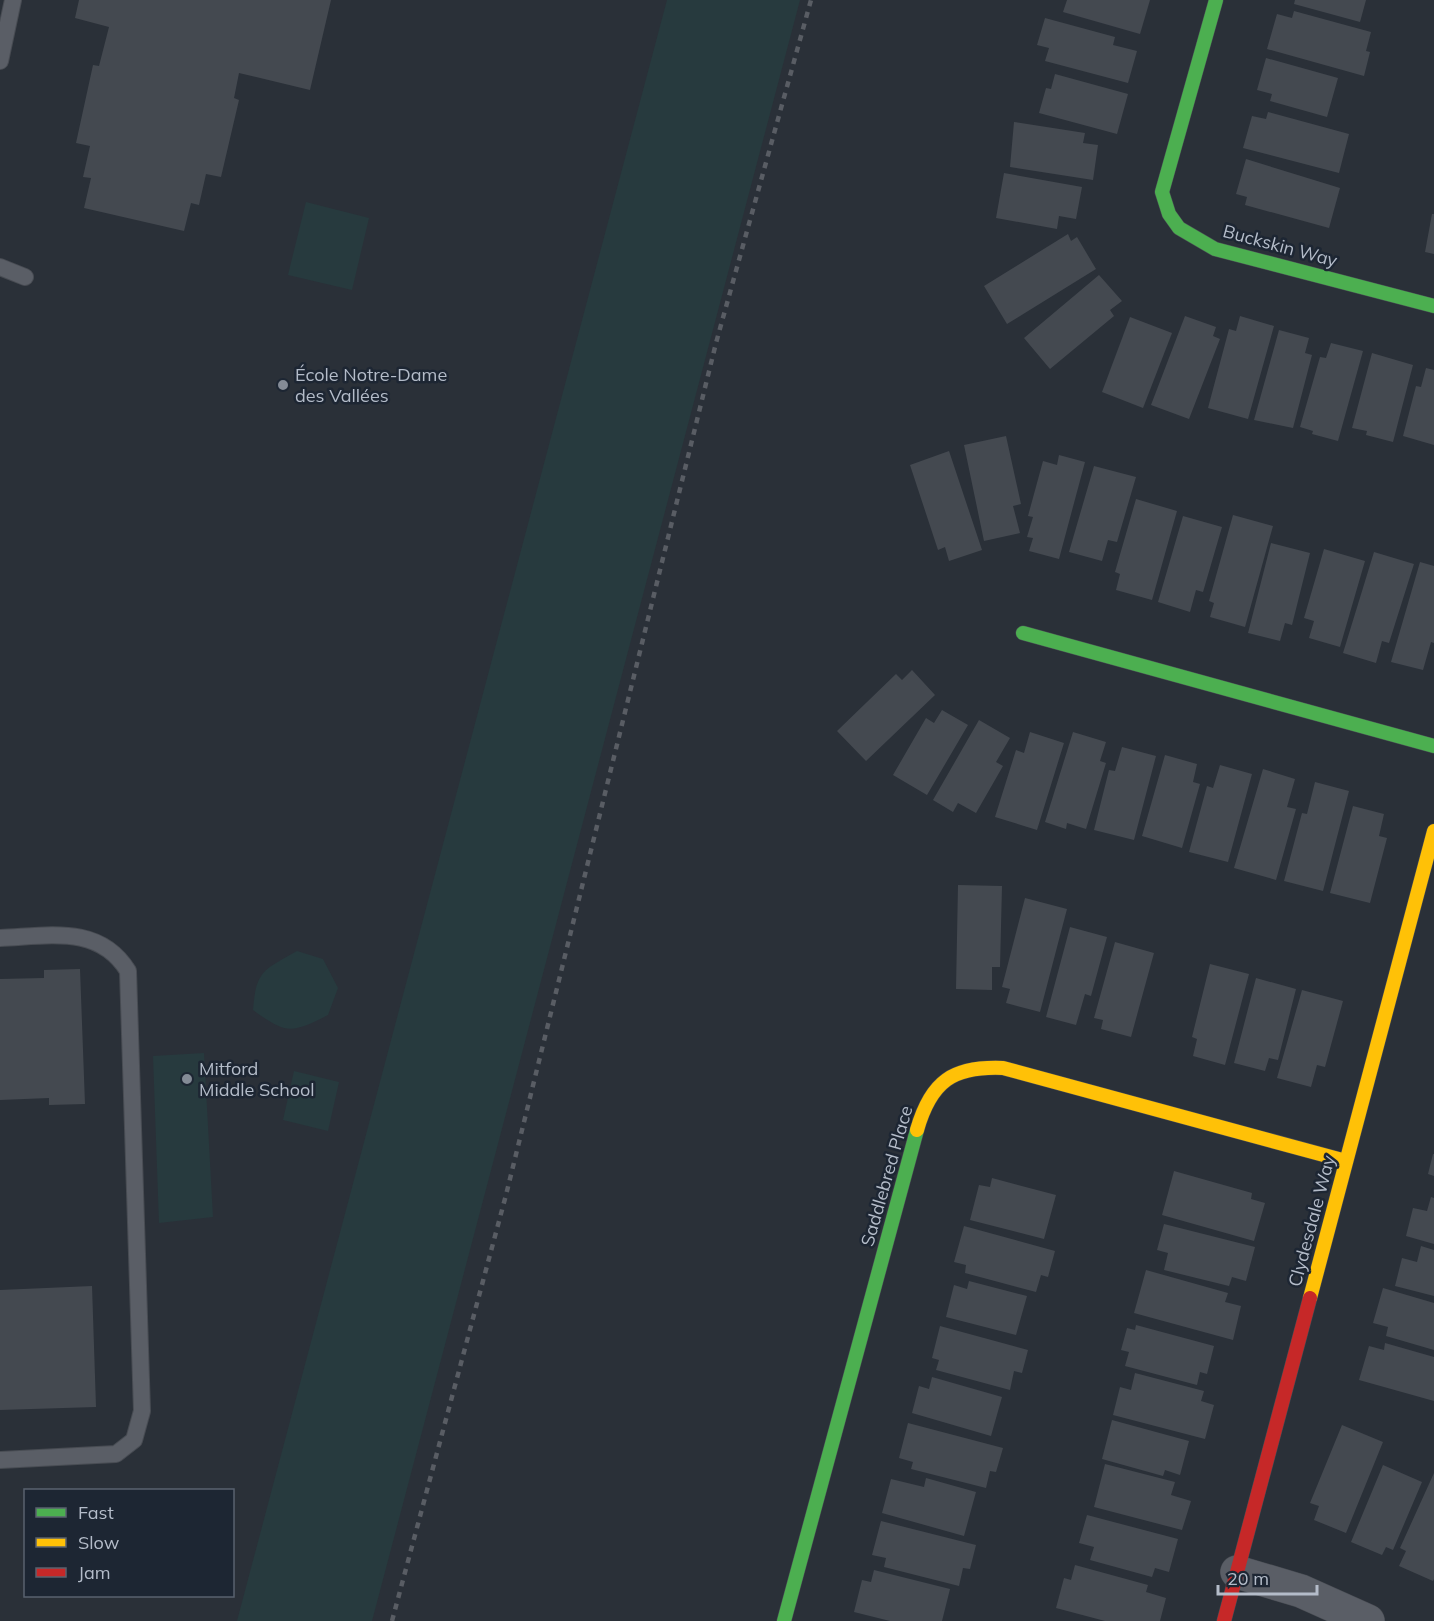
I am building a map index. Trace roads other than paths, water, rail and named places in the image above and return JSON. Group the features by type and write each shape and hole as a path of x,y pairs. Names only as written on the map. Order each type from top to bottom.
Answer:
{"street":[{"name":"Buckskin Way","path":"1216,0 1162,192 1169,214 1179,228 1215,249 1251,256 1434,306"},
{"path":"1023,633 1434,746"},
{"name":"Clydesdale Way","path":"1224,1621 1434,831"},
{"name":"Saddlebred Place","path":"784,1621 920,1120 927,1099 938,1084 954,1073 972,1068 1003,1068 1346,1161"},
{"path":"1237,1572 1301,1591 1368,1621"}],"lane":[{"path":"0,61 13,0"},
{"path":"0,267 25,277"},
{"path":"0,938 68,935 98,942 119,957 128,971 142,1411 134,1440 116,1454 0,1460"}],"railway":[{"path":"392,1621 506,1195 716,343 811,0"}],"place":[{"name":"École Notre-Dame des Vallées","path":"283,385"},
{"name":"Mitford Middle School","path":"187,1079"}]}
